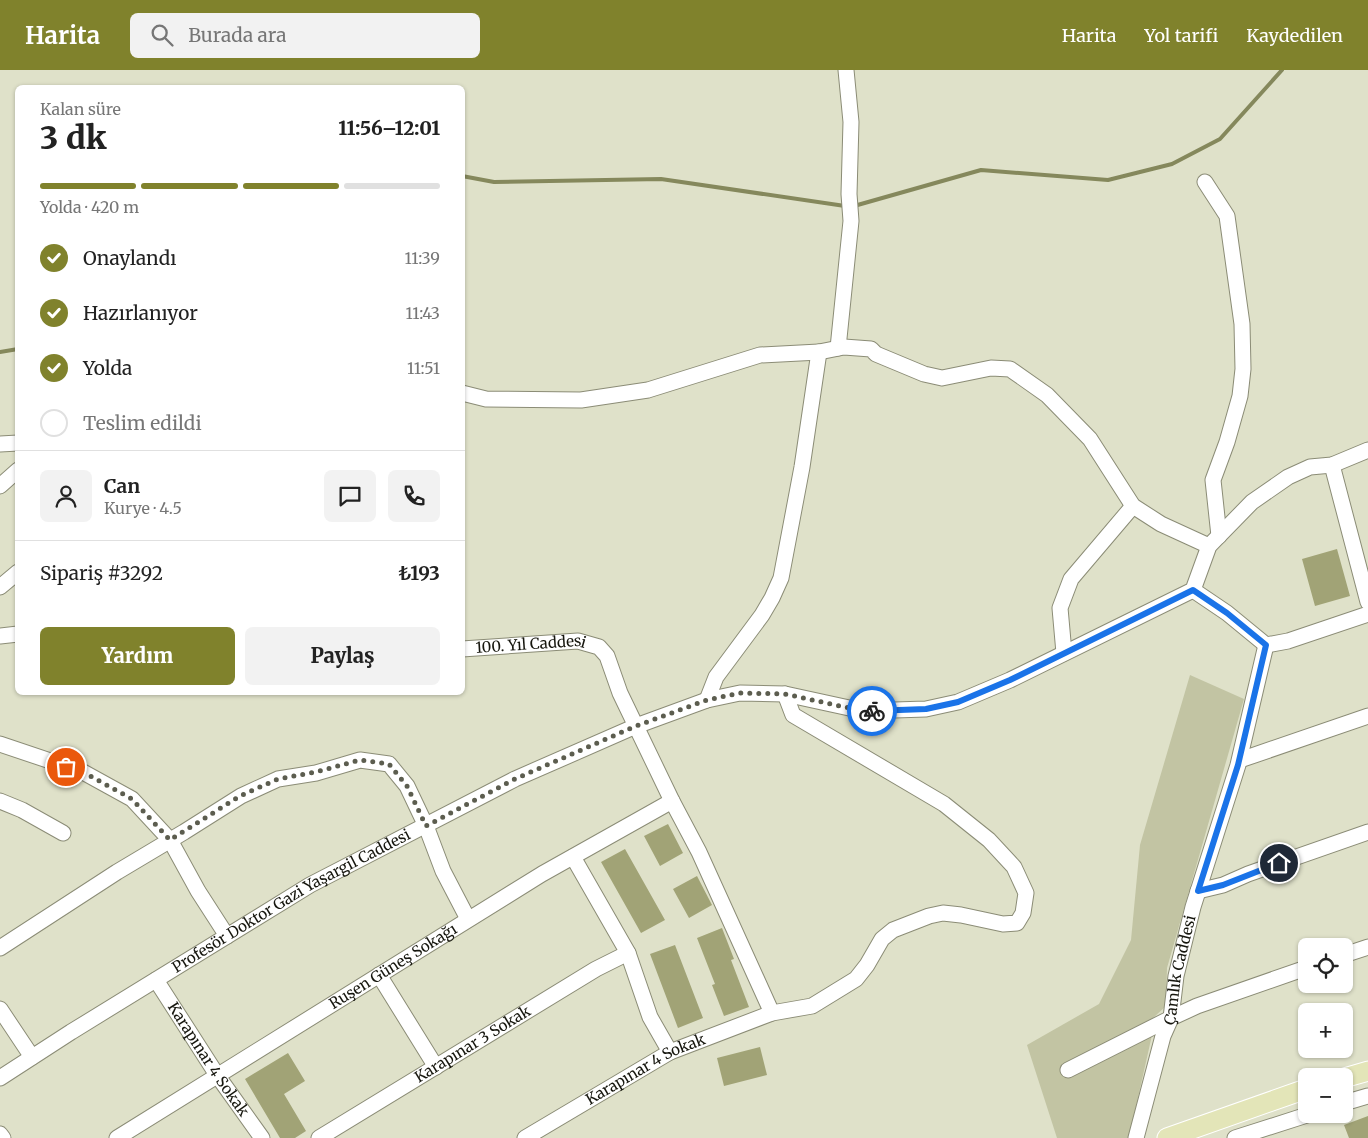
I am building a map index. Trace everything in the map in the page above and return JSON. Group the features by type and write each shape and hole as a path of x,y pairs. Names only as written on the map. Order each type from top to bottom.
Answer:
{"main road":[{"path":"1353,1075 1368,1071"},
{"path":"1167,1138 1298,1092"}],"street":[{"path":"838,348 851,221 849,194 852,122 846,70"},
{"path":"1205,182 1227,216 1242,324 1243,369 1240,396 1227,442 1213,480 1214,541"},
{"path":"465,395 486,399 581,400 648,390 760,355 819,352 844,347 871,349 876,354 924,374 942,378 991,368 1010,370 1046,395 1090,439 1133,506 1161,524 1214,541"},
{"path":"707,700 716,677 762,615 781,578 802,467 819,352"},
{"path":"0,444 15,443"},
{"path":"1368,450 1332,465 1310,468 1288,477 1252,502 1214,541 1193,590 1227,613 1266,645 1288,641 1368,614"},
{"path":"1332,465 1368,602"},
{"path":"0,486 15,473"},
{"path":"1064,654 1060,608 1071,579 1133,506"},
{"path":"0,587 15,574"},
{"name":"Profesör Doktor Gazi Yaşargil Caddesi","path":"0,1078 310,885 515,779 636,726 707,700 740,693 785,694 863,711 926,709 967,698 1010,680 1193,590"},
{"path":"0,636 15,634"},
{"name":"100. Yıl Caddesi","path":"465,649 578,641 599,647 607,656 620,694 699,852 772,1013"},
{"name":"Çamlık Caddesi","path":"1136,1138 1163,1036 1171,1018 1176,976 1198,891 1240,760 1266,645"},
{"name":"Karapınar 4 Sokak","path":"525,1138 670,1052 772,1013 812,1006 856,979 867,965 882,939 893,930 944,913 1003,924 1017,923 1023,913 1026,893 1014,866 989,840 944,804 793,715 785,694"},
{"path":"1240,760 1368,716"},
{"path":"0,744 83,772 132,799 170,840 198,891 227,936"},
{"path":"0,948 117,872 240,796 278,779 316,772 360,760 389,764 407,786 426,826 443,871 468,919"},
{"path":"0,801 22,810 63,833"},
{"name":"Ruşen Güneş Sokağı","path":"117,1138 468,919 572,856 672,801"},
{"path":"1198,891 1223,885 1256,871 1368,832"},
{"path":"572,856 628,953 650,1017 670,1052"},
{"path":"1353,952 1368,947"},
{"name":"Karapınar 3 Sokak","path":"319,1138 596,969 628,953"},
{"path":"1068,1070 1197,1006 1298,971"},
{"path":"379,975 436,1066"},
{"name":"Karapınar 4 Sokak","path":"156,980 217,1075 262,1138"},
{"path":"0,1009 32,1057"},
{"path":"1353,1100 1368,1096"},
{"path":"1236,1138 1256,1135 1298,1119"},
{"path":"0,1134 3,1138"}],"green space":[{"path":"1190,675 1244,699 1167,968 1166,1006 1153,1018 1152,1035 1129,1138 1057,1138 1027,1045 1099,1004 1131,940 1140,845"}],"building":[{"path":"1337,549 1350,596 1315,606 1302,559"},
{"path":"668,824 683,853 660,866 644,836"},
{"path":"625,849 665,920 641,933 601,862"},
{"path":"697,876 712,905 689,918 673,889"},
{"path":"722,928 734,959 731,960 749,1007 724,1016 712,985 715,984 697,938"},
{"path":"675,945 703,1018 678,1028 650,954"},
{"path":"760,1047 767,1075 724,1086 717,1058"},
{"path":"288,1053 305,1081 284,1094 306,1131 295,1138 280,1138 245,1079"},
{"path":"1368,1116 1368,1138 1349,1138 1344,1125"}],"waterway":[{"path":"854,206 981,170 1108,180 1172,164 1220,139 1282,70"},
{"path":"465,177 494,182 661,179 845,206"},
{"path":"0,352 15,350"}],"way so far":[{"path":"66,767 83,772 132,799 170,840 240,796 278,779 316,772 360,760 389,764 407,786 426,826 515,779 636,726 707,700 740,693 785,694 863,711 872,711"}],"route":[{"path":"872,711 926,709 958,702 1010,680 1193,590 1227,613 1266,645 1238,765 1198,891 1223,885 1279,863"}]}
